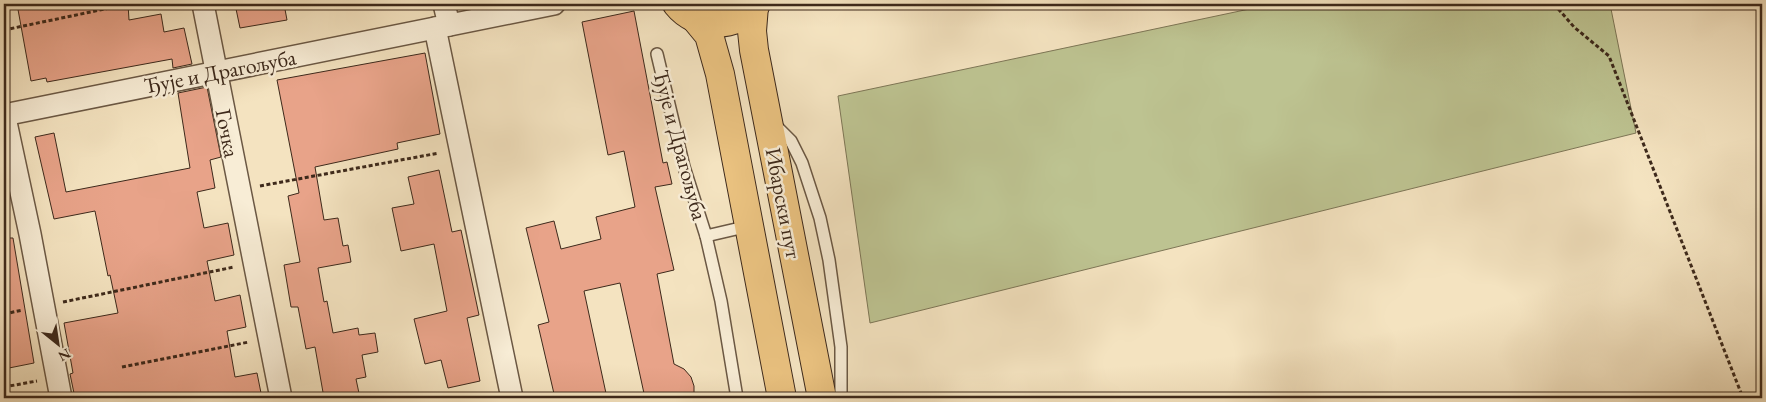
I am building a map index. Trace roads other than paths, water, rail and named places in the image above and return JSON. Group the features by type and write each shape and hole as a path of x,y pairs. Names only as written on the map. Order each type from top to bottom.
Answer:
{"main road":[{"path":"682,8 706,22 727,22 737,19 755,5"},
{"name":"Ибарски пут","path":"755,5 752,31 754,50 822,398"},
{"name":"Ибарски пут","path":"682,8 709,35 720,74 782,398"}],"street":[{"name":"Гочка","path":"203,4 281,398"},
{"path":"444,4 442,26 461,149 512,398"},
{"name":"Ђује и Драгољуба","path":"4,114 554,4"},
{"path":"4,114 61,398"}],"lane":[{"name":"Ђује и Драгољуба","path":"657,54 684,167 706,236 721,301 737,398"},
{"path":"767,116 791,142 812,189 820,218 829,260 842,347 841,398"},
{"name":"Ђује и Драгољуба","path":"706,236 750,226"}]}
